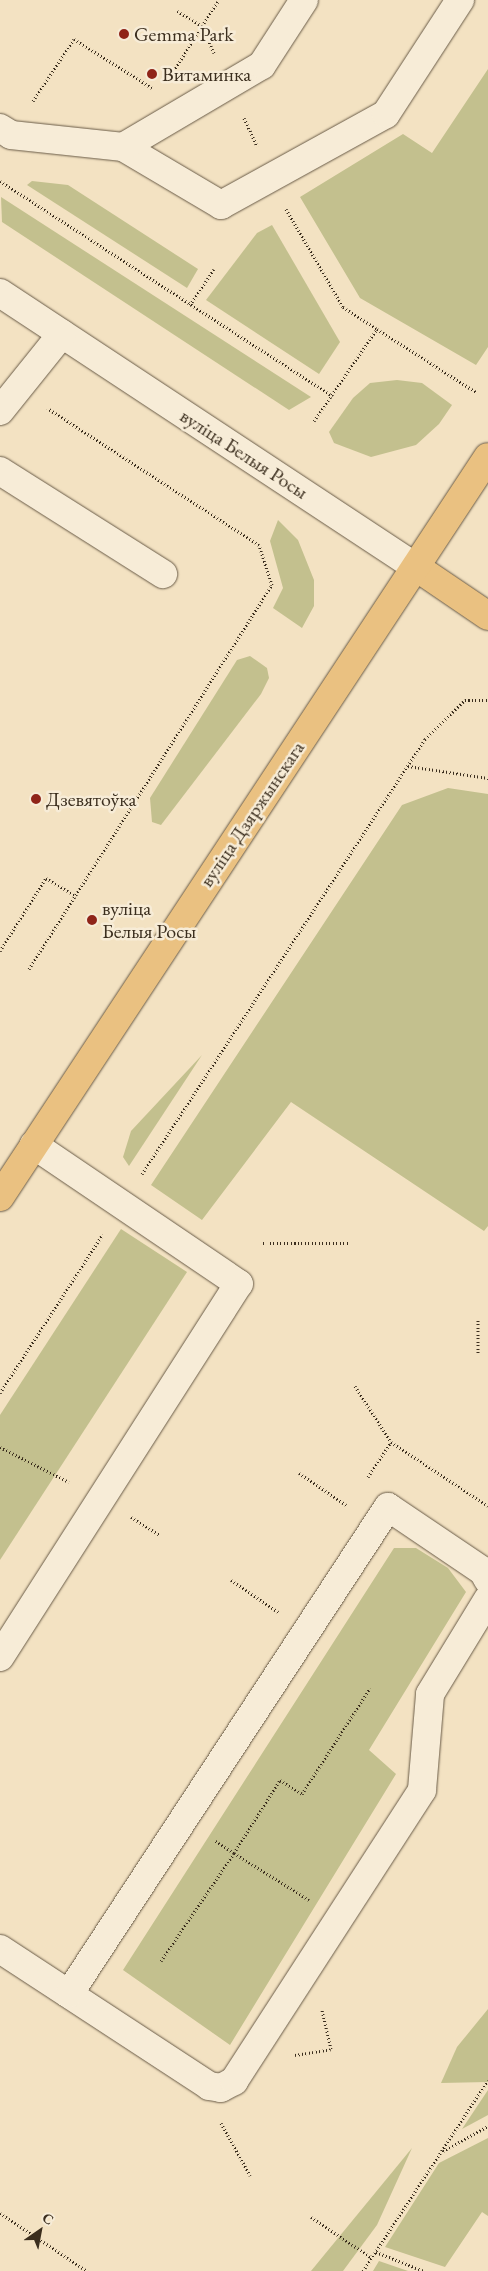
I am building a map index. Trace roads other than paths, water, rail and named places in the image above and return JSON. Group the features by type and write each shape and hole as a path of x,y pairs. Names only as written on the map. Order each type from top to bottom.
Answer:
{"main road":[{"name":"вуліца Дзяржынскага","path":"0,1197 488,457"},
{"name":"вуліца Белыя Росы","path":"416,567 488,616"}],"street":[{"path":"123,147 262,65 304,0"},
{"path":"4,137 123,147 221,205 386,114 460,0"},
{"name":"вуліца Белыя Росы","path":"0,293 416,567"},
{"path":"0,411 62,334"},
{"path":"0,471 163,574"},
{"path":"0,1657 239,1284 34,1145"},
{"path":"69,1994 388,1507 483,1571 488,1580"},
{"path":"0,1949 209,2086 222,2088 234,2081 422,1790 430,1694 488,1599"}],"place":[{"name":"Gemma Park","path":"124,34"},
{"name":"Витаминка","path":"152,74"},
{"name":"Дзевятоўка","path":"36,799"},
{"name":"вуліца Белыя Росы","path":"92,920"}]}
